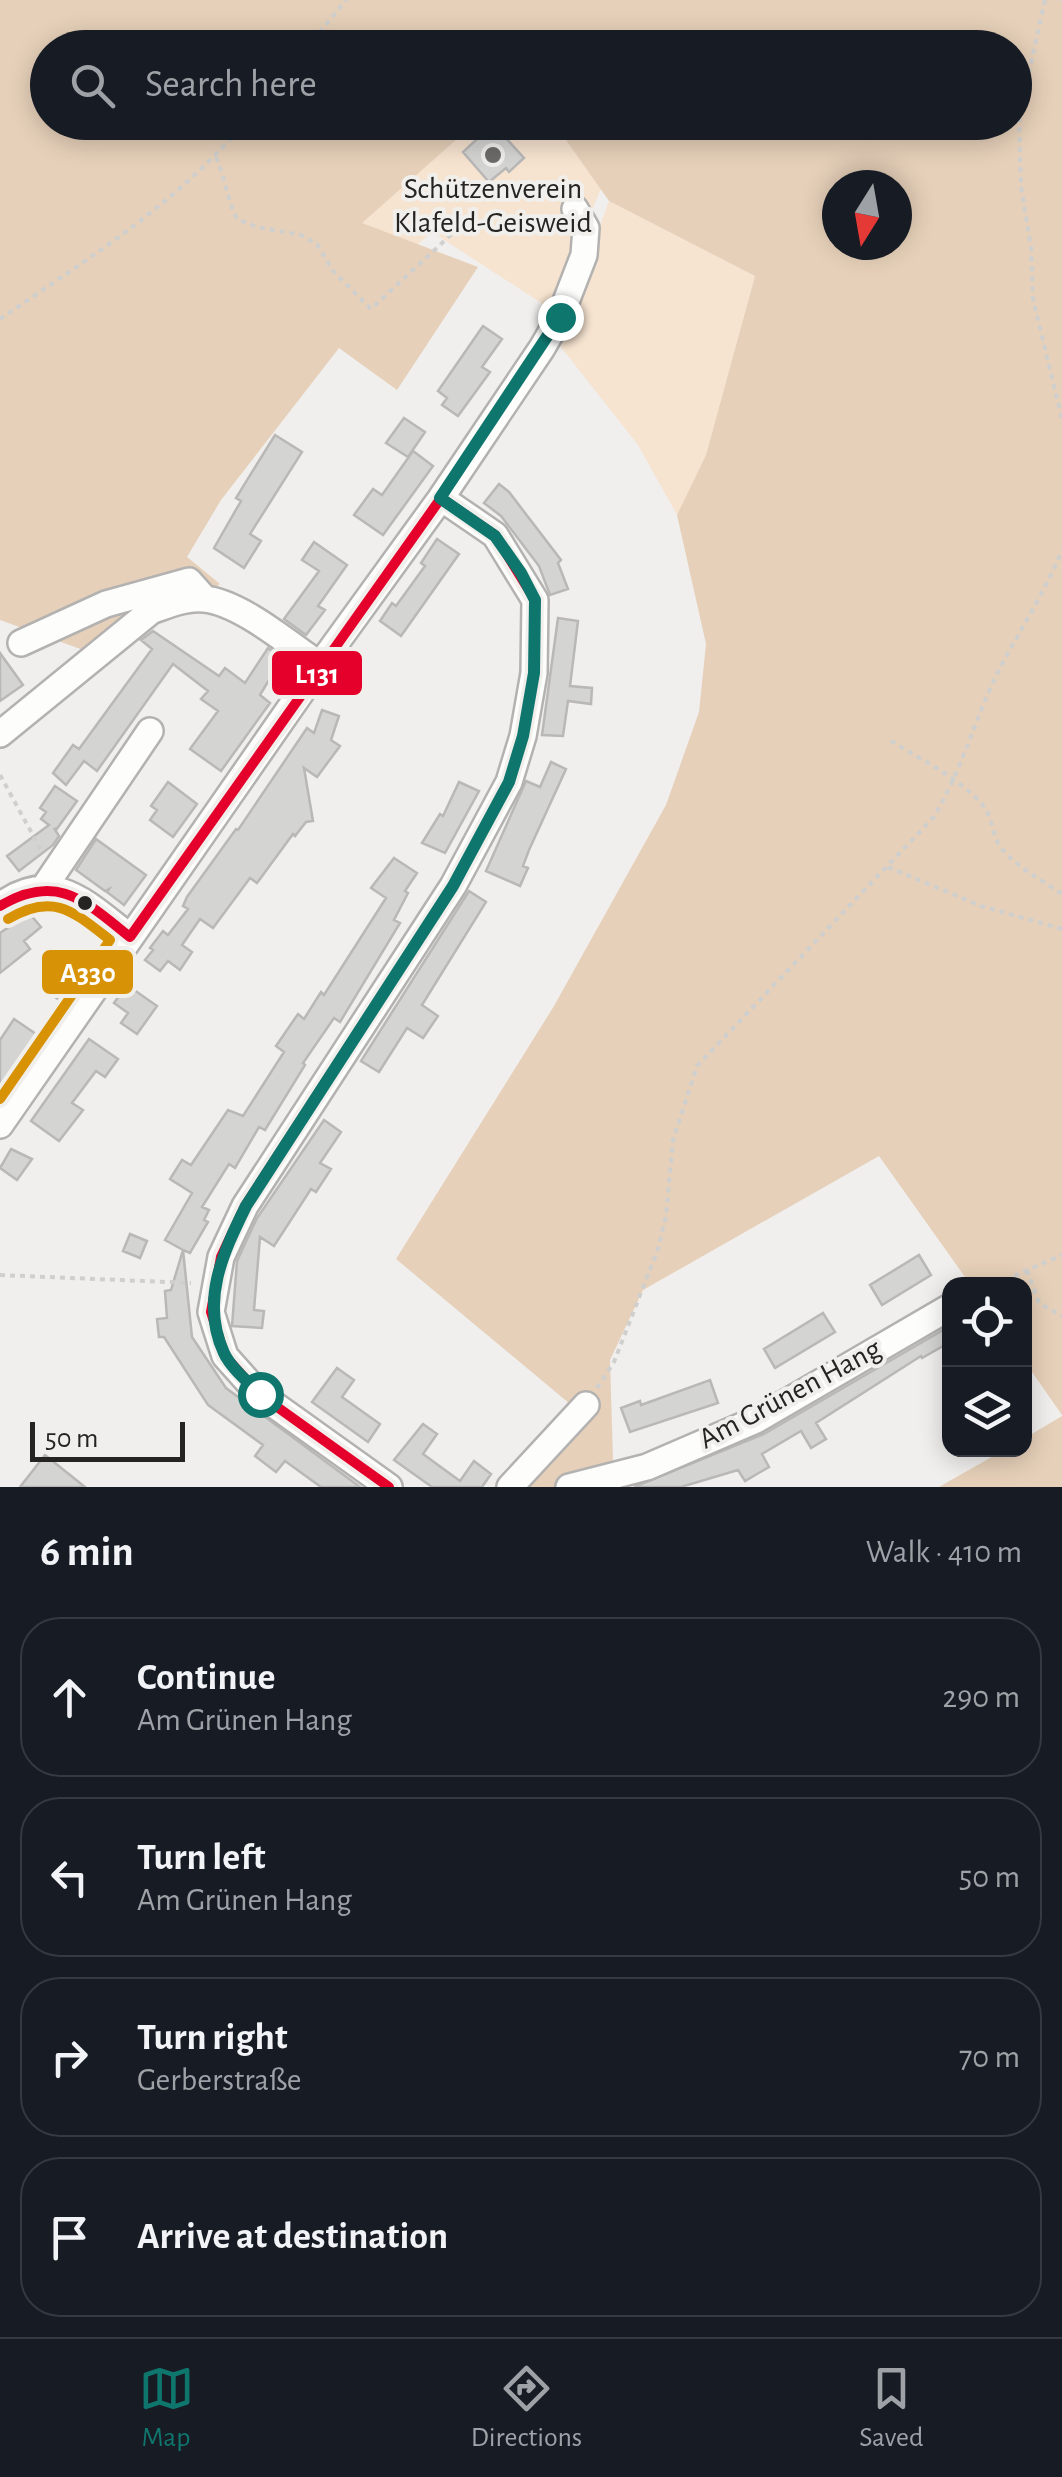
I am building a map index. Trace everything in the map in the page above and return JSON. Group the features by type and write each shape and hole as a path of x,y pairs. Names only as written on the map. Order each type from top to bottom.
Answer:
{"street":[{"path":"0,1125 440,498 560,317 584,255 586,228 576,209"},
{"path":"389,1487 260,1394 225,1356 211,1312 221,1257 246,1206 453,886 509,782 523,736 534,673 535,600 495,536 440,498"},
{"path":"21,643 106,604 189,581 204,599 248,618 320,665"},
{"path":"0,734 151,611 176,601 204,599"},
{"path":"0,906 10,898 45,886 150,731"},
{"path":"45,886 80,898 130,937"},
{"name":"Am Grünen Hang","path":"569,1487 647,1467 756,1420 942,1312"},
{"path":"510,1487 586,1405"}],"path":[{"path":"322,30 346,0"},
{"path":"1032,61 1046,0"},
{"path":"0,319 115,240 216,157 230,140"},
{"path":"1020,140 1033,299 1062,419"},
{"path":"216,157 225,178 227,200 237,219 300,235 316,244 333,271 372,309 455,231"},
{"path":"586,1405 614,1362 658,1249 666,1216 673,1140 698,1066 933,818 954,779 1000,668 1046,588 1062,550"},
{"path":"891,740 954,779 992,818 998,842 1009,857 1062,894"},
{"path":"0,775 46,858 45,886"},
{"path":"888,867 981,906 1062,929"},
{"path":"1012,1277 1062,1255"},
{"path":"1028,1270 1040,1303 1062,1316"},
{"path":"0,1276 216,1284"}],"shaded area":[{"path":"0,0 1062,0 1062,1415 1032,1372 1032,1277 965,1277 879,1156 643,1290 610,1360 613,1460 571,1487 494,1487 570,1404 396,1259 554,1006 666,805 699,712 706,644 677,515 706,455 755,276 609,201 566,140 1032,140 1032,30 30,30 30,140 456,140 362,223 478,267 397,390 339,348 221,500 187,557 220,584 188,609 86,651 0,620"},
{"path":"419,140 579,140 601,189 549,308 432,232 363,291 318,239"},
{"path":"609,201 755,276 706,455 677,515 638,445 557,342"},
{"path":"1062,1416 1062,1487 939,1487 992,1457 1032,1457 1032,1434"}],"building":[{"name":"Schützenverein Klafeld-Geisweid","path":"476,140 508,140 524,158 509,172 506,168 489,182 463,152"},
{"path":"483,326 502,339 482,367 490,372 458,416 442,405 447,398 438,391"},
{"path":"404,418 425,432 408,457 386,443"},
{"path":"275,435 302,452 250,534 261,541 244,568 214,548 241,501 236,498"},
{"path":"413,451 433,466 383,535 354,515 373,489 382,495"},
{"path":"499,484 561,560 558,563 568,589 550,595 539,566 501,516 484,503"},
{"path":"437,539 459,554 401,636 380,621 425,566 421,563"},
{"path":"314,542 347,565 318,606 325,610 306,635 284,619 319,571 302,560"},
{"path":"558,618 578,621 570,686 592,688 591,704 568,701 563,736 542,735"},
{"path":"153,631 219,676 225,668 245,683 268,648 282,658 260,695 270,703 221,771 190,749 218,711 201,699 208,691 173,664 97,771 84,761 66,785 53,773 73,745 79,749 152,649 141,640"},
{"path":"0,653 23,685 0,701"},
{"path":"322,710 339,716 331,740 340,746 317,777 304,768 313,821 293,834 257,883 250,878 213,928 200,919 182,945 192,952 180,970 168,961 160,971 145,960 153,950 150,948 163,931 168,935 188,909 183,906 187,897 307,728 314,733"},
{"path":"551,762 566,769 529,850 523,866 528,868 520,886 486,871 526,781 540,787"},
{"path":"168,782 197,804 173,837 150,820 157,810 151,806"},
{"path":"459,782 479,791 445,853 422,843 440,814 443,816"},
{"path":"55,786 77,801 54,828 59,836 53,845 19,871 7,856 49,825 41,819 46,812 40,808"},
{"path":"96,839 146,875 124,905 107,892 109,889 105,891 76,870"},
{"path":"394,858 417,873 394,920 400,923 340,1022 334,1018 303,1063 265,1130 259,1127 235,1168 229,1164 202,1207 209,1210 204,1220 208,1222 190,1253 165,1240 192,1193 170,1179 182,1160 191,1165 228,1110 243,1116 284,1052 276,1046 298,1014 304,1019 321,992 324,995 386,898 371,888"},
{"path":"469,891 486,902 422,1005 438,1016 423,1038 407,1028 379,1072 361,1061"},
{"path":"29,913 41,927 24,941 30,949 0,973 0,933"},
{"path":"62,958 86,973 65,1004 42,988"},
{"path":"127,985 157,1006 137,1034 121,1023 128,1013 114,1003"},
{"path":"14,1019 39,1036 0,1089 0,1040"},
{"path":"89,1039 118,1059 105,1077 96,1071 72,1103 83,1110 59,1141 31,1121"},
{"path":"324,1120 341,1132 320,1163 331,1169 316,1192 311,1189 274,1246 260,1237 254,1310 264,1311 262,1328 232,1326 237,1261 257,1218"},
{"path":"11,1149 32,1159 17,1180 0,1168"},
{"path":"130,1234 147,1241 140,1258 123,1251"},
{"path":"183,1250 192,1337 226,1388 360,1487 321,1487 285,1461 276,1472 255,1456 263,1445 208,1405 164,1337 159,1337 157,1319 167,1318 165,1291 171,1290"},
{"path":"919,1255 931,1275 882,1305 870,1285"},
{"path":"823,1313 835,1332 775,1368 764,1349"},
{"path":"942,1331 942,1347 816,1423 826,1439 811,1448 801,1431 762,1454 769,1467 745,1481 738,1470 681,1487 634,1487 764,1434"},
{"path":"337,1368 354,1380 342,1397 380,1424 368,1442 312,1402"},
{"path":"710,1380 718,1403 630,1432 621,1408 640,1401 641,1405"},
{"path":"423,1424 437,1434 423,1454 460,1481 474,1461 491,1474 482,1487 432,1487 394,1460"},
{"path":"45,1455 85,1487 20,1487"}],"transit line":[{"name":"L131","path":"0,906 20,896 54,891 84,902 130,937 441,498 495,535 535,600 534,673 523,736 509,782 453,886 245,1206 221,1257 211,1312 225,1356 259,1394 389,1487"},
{"name":"A330","path":"0,1099 110,940 62,908 38,907 8,919"}],"place":[{"name":"Schützenverein Klafeld-Geisweid","path":"493,155"}],"route":[{"path":"260,1394 225,1356 211,1312 221,1257 246,1206 453,886 509,782 523,736 534,673 535,600 495,536 440,498 560,317"}]}
